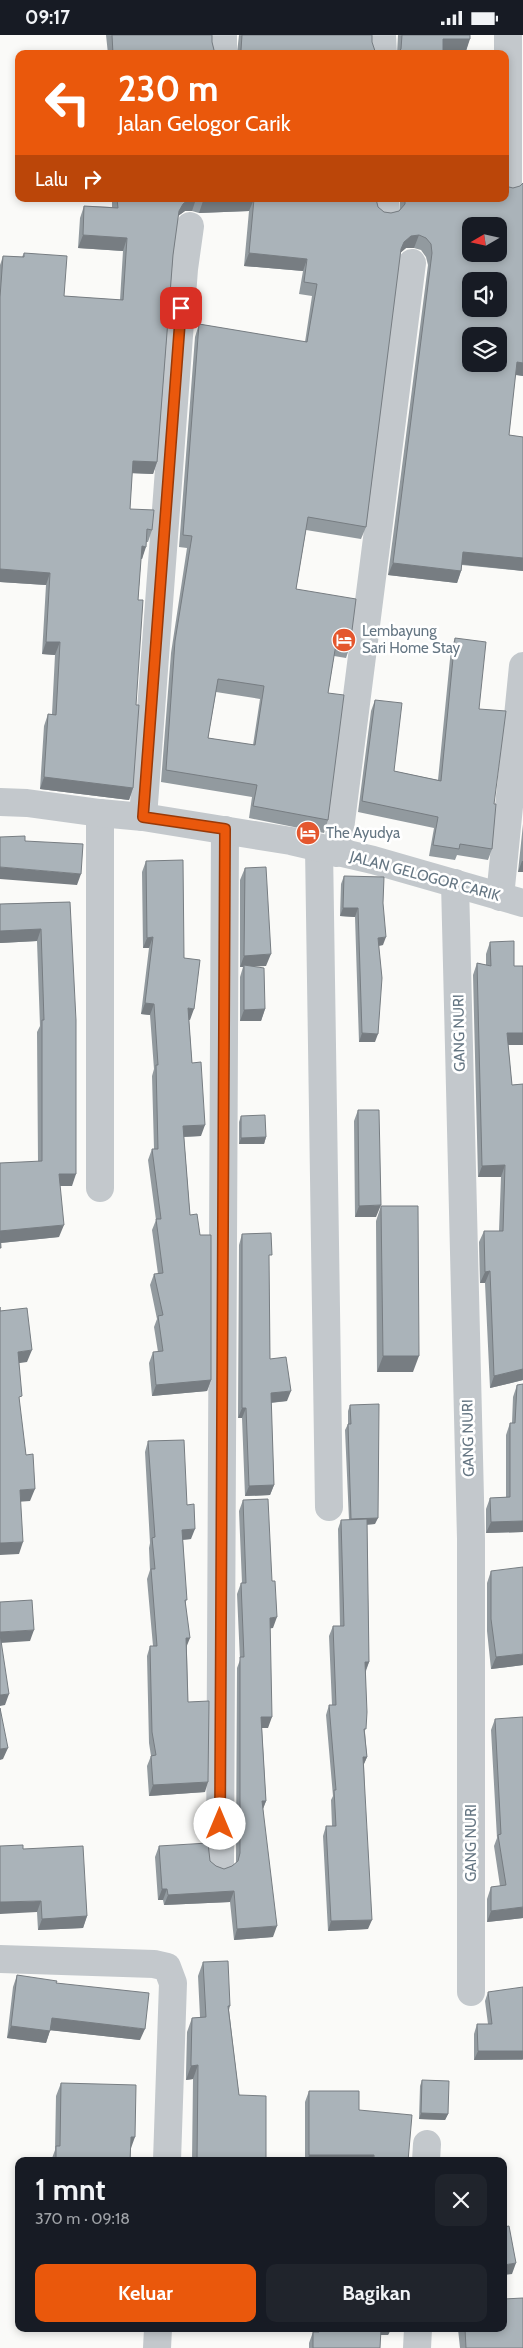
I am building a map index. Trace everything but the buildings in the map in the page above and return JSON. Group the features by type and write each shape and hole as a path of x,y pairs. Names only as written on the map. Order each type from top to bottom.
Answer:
{"street":[{"path":"223,35 223,50"},
{"path":"382,35 382,50"},
{"path":"508,35 508,50"},
{"path":"143,817 184,269 190,226"},
{"path":"329,1507 328,850 412,263"},
{"path":"512,900 523,666"},
{"name":"JALAN GELOGOR CARIK","path":"0,802 71,808 225,829 373,860 512,900"},
{"path":"100,813 100,1188"},
{"path":"220,1864 225,829"},
{"name":"GANG NURI","path":"455,883 471,1539 471,1992"},
{"path":"0,1959 154,1964 167,1967 173,1983 167,2157"},
{"path":"157,2348 158,2332"},
{"path":"417,2348 418,2332"}],"place":[{"name":"Lembayung Sari Home Stay","path":"344,640"},
{"name":"The Ayudya","path":"308,833"}],"route":[{"path":"181,308 143,817 225,829 220,1824"}]}
